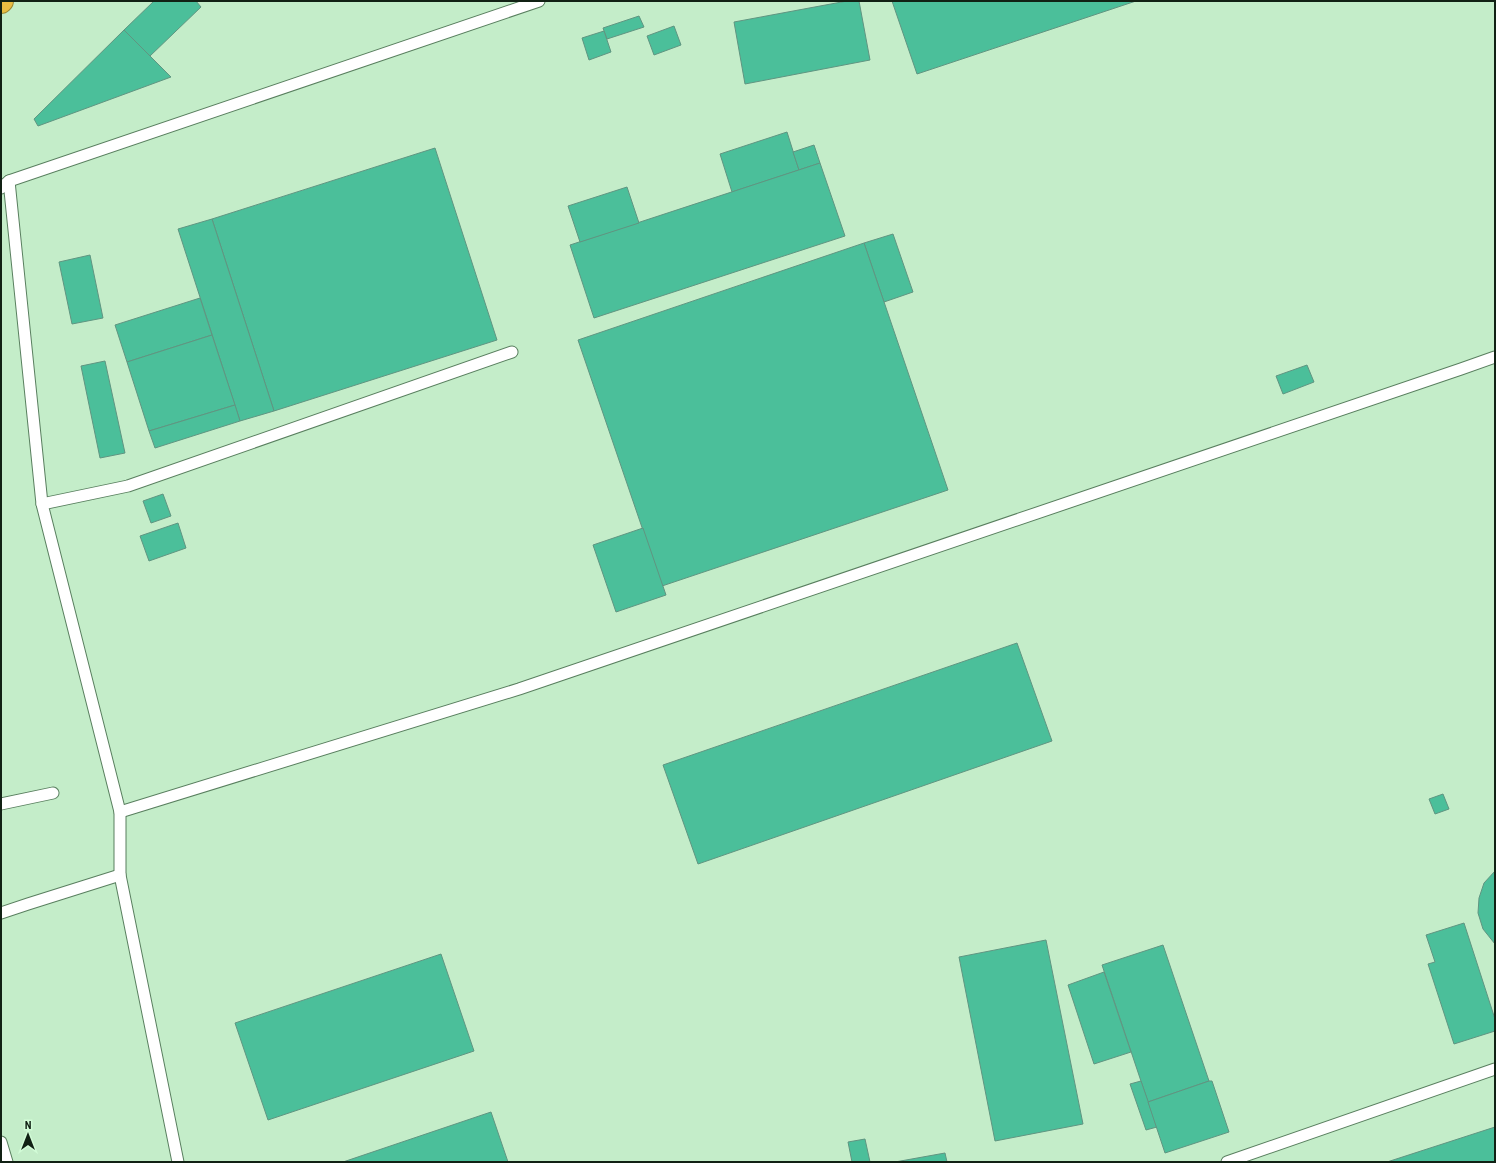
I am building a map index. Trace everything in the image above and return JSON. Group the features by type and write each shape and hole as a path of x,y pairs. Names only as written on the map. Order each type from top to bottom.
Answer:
{"lane":[{"path":"178,1162 120,875 120,812 42,504 5,184 539,1"},
{"path":"42,504 128,486 512,352"},
{"path":"120,812 519,689 1495,357"},
{"path":"1,804 54,793"},
{"path":"1,913 120,875"},
{"path":"1227,1162 1495,1070"},
{"path":"1,1142 7,1162"}],"building":[{"path":"154,1 196,1 201,7 150,56 124,30"},
{"path":"847,1 859,1 870,60 745,84 734,22"},
{"path":"892,1 1136,1 917,74"},
{"path":"639,16 644,27 607,39 603,28"},
{"path":"674,26 681,45 654,55 647,36"},
{"path":"124,30 171,77 38,126 34,119"},
{"path":"604,31 611,52 589,60 582,38"},
{"path":"787,132 799,170 732,192 720,154"},
{"path":"814,145 820,163 799,170 793,152"},
{"path":"435,148 497,340 274,411 212,219"},
{"path":"820,163 845,236 594,318 570,245"},
{"path":"627,187 639,223 580,242 568,206"},
{"path":"212,219 274,411 240,421 178,229"},
{"path":"893,234 913,292 884,302 864,243"},
{"path":"864,243 948,490 662,586 578,340"},
{"path":"90,255 103,318 72,324 59,262"},
{"path":"200,298 212,335 127,362 115,325"},
{"path":"212,335 235,405 149,431 127,362"},
{"path":"105,361 125,453 100,458 81,366"},
{"path":"1307,365 1314,382 1283,394 1276,376"},
{"path":"235,405 240,421 155,448 149,431"},
{"path":"163,494 171,516 151,523 143,501"},
{"path":"178,523 186,548 149,561 140,536"},
{"path":"643,528 666,595 616,612 593,545"},
{"path":"1017,643 1052,741 698,864 663,765"},
{"path":"1443,794 1449,809 1435,814 1429,799"},
{"path":"1495,871 1495,944 1483,929 1478,913 1479,898 1484,883"},
{"path":"1464,923 1495,1019 1495,1031 1454,1044 1428,964 1435,962 1426,935"},
{"path":"1046,940 1083,1124 995,1141 959,957"},
{"path":"1163,945 1209,1081 1148,1102 1102,965"},
{"path":"441,954 474,1051 268,1120 235,1023"},
{"path":"1104,972 1131,1052 1094,1064 1068,985"},
{"path":"1141,1081 1157,1127 1146,1130 1130,1084"},
{"path":"1212,1081 1229,1132 1165,1153 1148,1102"},
{"path":"491,1112 508,1162 343,1162"},
{"path":"1495,1127 1495,1162 1387,1162"},
{"path":"865,1139 870,1162 852,1162 848,1142"},
{"path":"945,1153 947,1162 895,1162"}]}
